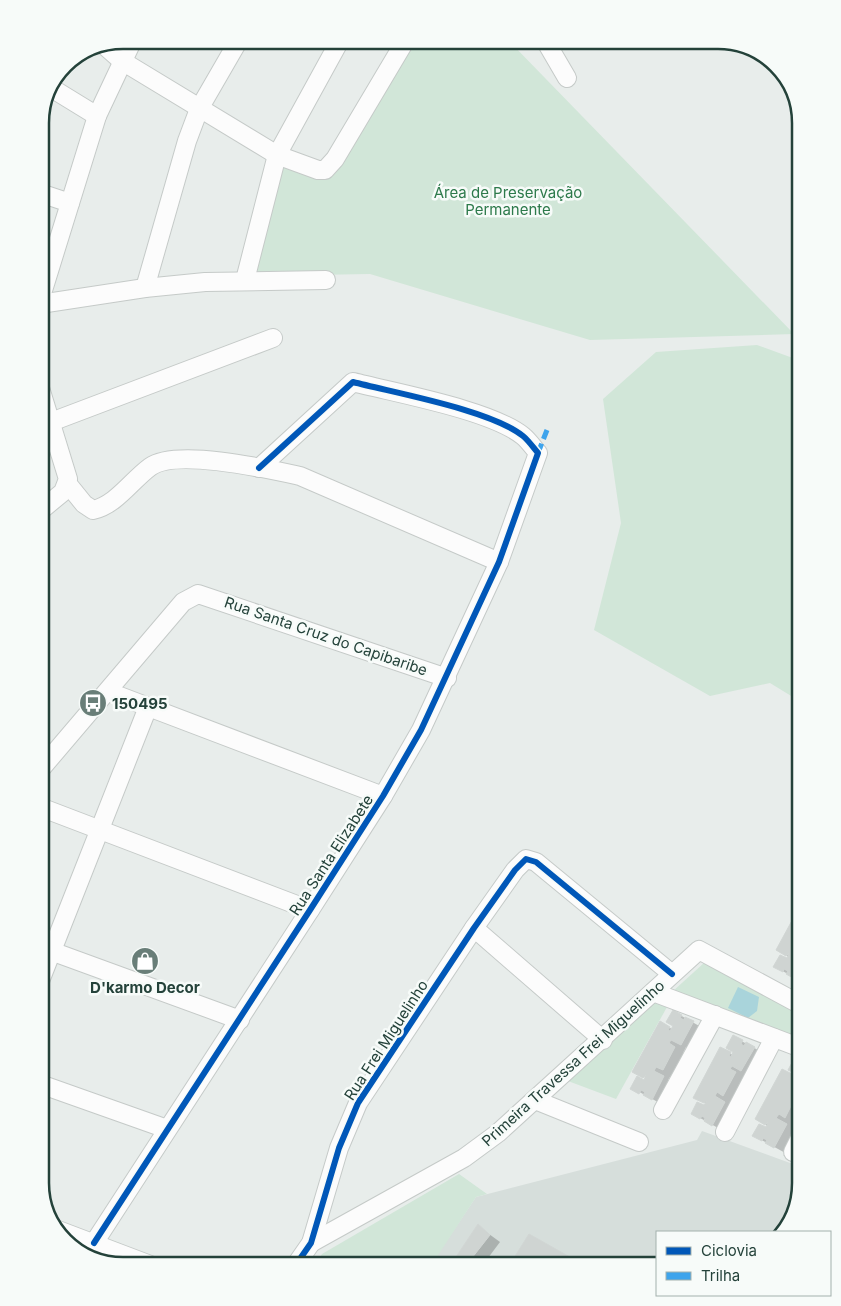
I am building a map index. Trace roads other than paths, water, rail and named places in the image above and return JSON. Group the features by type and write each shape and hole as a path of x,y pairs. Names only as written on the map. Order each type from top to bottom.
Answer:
{"street":[{"path":"114,49 126,53 199,109 277,155 315,170 324,170 330,166 400,49"},
{"path":"145,288 176,176 199,109 234,49"},
{"path":"245,280 277,155 335,49"},
{"path":"550,49 567,78"},
{"path":"49,271 97,116 126,53"},
{"path":"56,91 97,116"},
{"path":"49,196 70,203"},
{"path":"49,303 145,288 245,280 326,280"},
{"path":"51,422 273,338"},
{"name":"Rua Santa Elizabete","path":"94,1244 383,796 422,730 499,562 538,453 523,436 490,420 452,407 353,382 259,468"},
{"path":"49,416 66,469 67,483 86,507 93,510 106,505 150,466 167,459 232,463 300,476 499,562"},
{"path":"49,504 58,496 67,483"},
{"name":"Rua Santa Cruz do Capibaribe","path":"109,692 183,602 191,596 198,594 446,678"},
{"path":"49,760 109,692 383,796"},
{"path":"49,942 99,831 148,707"},
{"path":"49,811 310,910"},
{"name":"Rua Frei Miguelinho","path":"301,1257 311,1243 339,1148 358,1103 474,928 515,870 526,859 536,862 672,974"},
{"path":"474,928 603,1040"},
{"path":"49,950 240,1020"},
{"name":"Primeira Travessa Frei Miguelinho","path":"311,1243 464,1158 498,1133 603,1040 699,950 792,997"},
{"path":"653,992 792,1045"},
{"path":"663,1110 715,1015"},
{"path":"725,1132 774,1038"},
{"path":"49,1087 167,1129"},
{"path":"534,1100 638,1142"},
{"path":"69,1234 129,1257"}],"water":[{"path":"738,987 759,997 757,1011 748,1018 728,1008"}],"place":[{"name":"150495","path":"93,703"},
{"name":"D'karmo Decor","path":"145,961"}],"park label":[{"name":"Área de Preservação Permanente","path":"508,200"}]}
